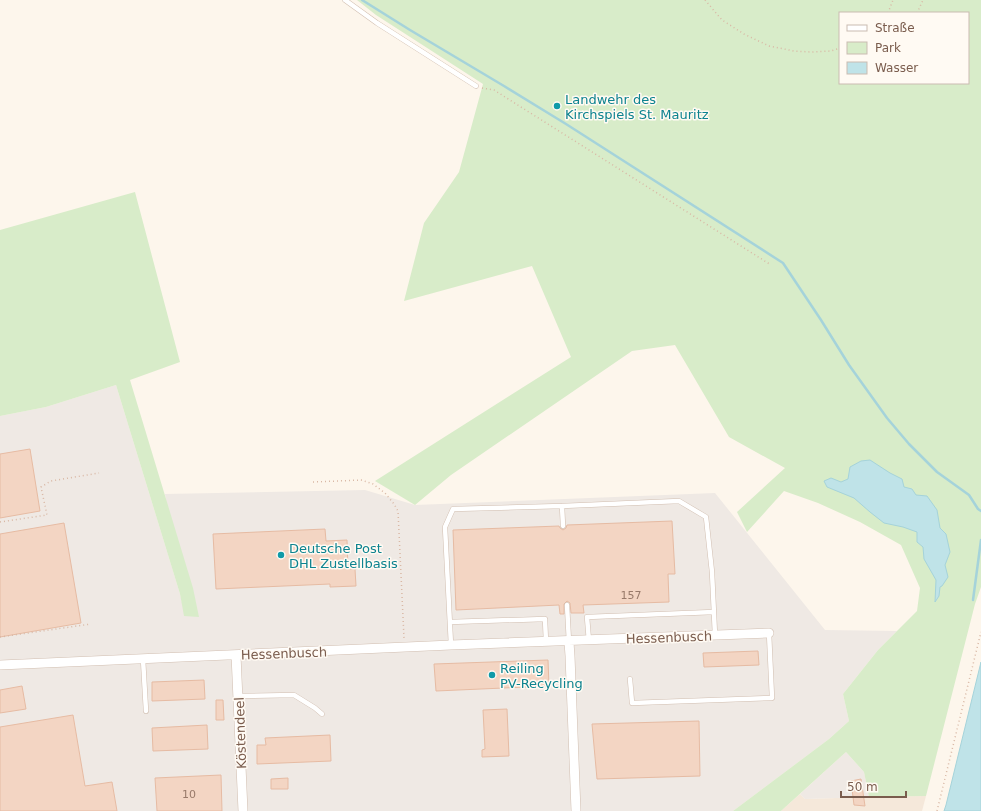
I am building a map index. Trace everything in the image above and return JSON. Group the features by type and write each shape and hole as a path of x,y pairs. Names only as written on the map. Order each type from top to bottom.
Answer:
{"street":[{"name":"Hessenbusch","path":"0,666 451,645 569,642 769,633"},
{"path":"569,642 576,811"},
{"name":"Köstendeel","path":"236,655 243,811"}],"lane":[{"path":"345,0 377,23 476,86"},
{"path":"451,645 445,527 453,509 562,506 679,500 706,517 712,572 715,635"},
{"path":"562,506 563,526"},
{"path":"567,605 569,642"},
{"path":"589,641 587,617 714,612"},
{"path":"450,622 545,619 546,642"},
{"path":"630,679 632,703 772,698 769,633"},
{"path":"143,659 146,712"},
{"path":"238,696 294,695 316,708 322,714"}],"path":[{"path":"705,0 722,20 744,34 769,46 794,51 811,52 831,51 839,48"},
{"path":"888,12 893,0"},
{"path":"917,12 923,0"},
{"path":"476,86 494,90 772,265"},
{"path":"0,522 46,515 41,487 51,481 99,473"},
{"path":"313,482 361,480 373,484 385,493 398,511 405,648"},
{"path":"0,637 91,624"},
{"path":"937,811 981,632"}],"shaded area":[{"path":"116,385 180,594 185,616 165,494 365,490 415,505 715,493 825,630 897,631 878,650 843,694 849,721 829,739 733,811 0,811 0,416 46,407"},
{"path":"846,752 864,772 869,797 805,799 800,794"},
{"path":"800,794 805,799 926,796 922,811 781,811"}],"green space":[{"path":"357,0 981,0 981,587 975,604 926,796 869,797 864,772 846,752 781,811 733,811 829,739 849,721 843,694 878,650 917,611 920,588 901,545 860,522 818,503 784,491 747,532 737,512 785,468 729,437 675,345 632,351 451,475 415,505 375,481 571,357 532,266 404,301 424,223 459,172 483,84 376,15"},
{"path":"135,192 180,362 130,380 193,588 199,617 184,616 180,594 116,385 46,407 0,416 0,230"}],"water":[{"path":"870,460 902,479 904,487 912,489 916,495 927,496 937,510 940,528 946,534 950,552 945,565 948,577 940,587 939,596 935,602 936,580 924,559 923,547 917,542 917,532 884,523 854,498 827,487 824,481 831,478 841,482 848,479 850,467 861,461"},
{"path":"981,662 981,811 944,811 946,805"}],"building":[{"path":"30,449 40,511 0,518 0,454"},
{"path":"672,521 675,574 668,574 669,602 583,605 584,613 571,613 570,603 567,601 564,604 564,614 560,614 559,605 456,610 453,530 559,526 563,530 567,525"},
{"path":"64,523 81,623 0,637 0,534"},
{"name":"Deutsche Post DHL Zustellbasis","path":"325,529 326,541 347,540 348,569 355,569 356,586 330,587 330,584 216,589 213,534"},
{"path":"758,651 759,665 704,667 703,653"},
{"name":"Reiling PV-Recycling","path":"548,660 549,686 436,691 434,664"},
{"path":"204,680 205,699 152,701 152,682"},
{"path":"22,686 26,709 0,713 0,690"},
{"path":"216,700 223,700 224,720 216,720"},
{"path":"507,709 509,756 482,757 482,750 485,749 483,710"},
{"path":"73,715 85,786 112,782 117,811 0,811 0,727"},
{"path":"699,721 700,776 597,779 592,724"},
{"path":"207,725 208,749 153,751 152,728"},
{"path":"330,735 331,761 257,764 257,745 266,745 265,738"},
{"path":"221,775 222,811 157,811 155,778"},
{"path":"288,778 288,789 271,789 271,779"},
{"path":"861,779 865,806 854,805 851,781"}],"waterway":[{"path":"362,0 566,124 783,263 849,365 887,418 909,444 937,472 969,495 981,511"},
{"path":"973,600 981,540"}],"place":[{"name":"Landwehr des Kirchspiels St. Mauritz","path":"557,106"},
{"name":"Deutsche Post DHL Zustellbasis","path":"281,555"},
{"name":"Reiling PV-Recycling","path":"492,675"}]}
